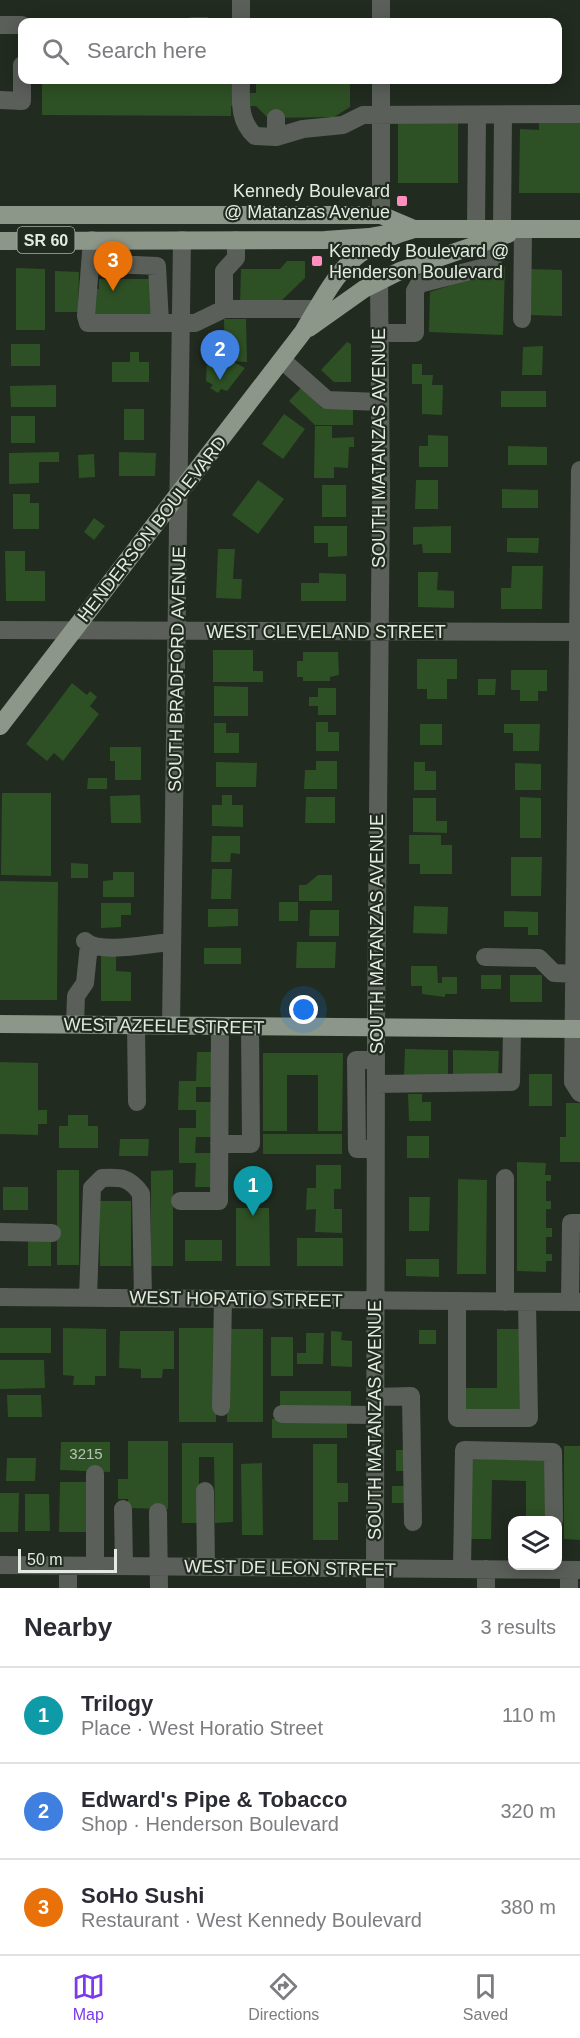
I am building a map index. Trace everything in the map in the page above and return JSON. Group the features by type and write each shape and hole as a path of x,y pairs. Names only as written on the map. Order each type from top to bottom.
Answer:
{"main road":[{"name":"SR 60","path":"0,215 381,215 414,229"},
{"name":"SR 60","path":"0,241 325,240 369,237 414,229 489,233"},
{"name":"HENDERSON BOULEVARD","path":"0,726 282,360 303,332 332,283 352,257 386,237 414,229"},
{"name":"HENDERSON BOULEVARD","path":"303,332 379,281 489,233 523,229 580,229"},
{"name":"WEST AZEELE STREET","path":"0,1024 578,1029"}],"street":[{"path":"241,0 241,18"},
{"path":"381,0 381,18"},
{"path":"0,25 18,25"},
{"path":"0,100 22,101 22,84"},
{"path":"241,84 242,117 245,127 255,136 276,137 303,129 344,125 363,115 580,114"},
{"path":"381,84 381,215"},
{"path":"380,333 415,333 415,291 419,284 493,265 477,115"},
{"path":"489,233 503,115"},
{"path":"276,118 276,137"},
{"path":"522,319 523,229"},
{"path":"92,240 86,321 195,322 225,309 316,309"},
{"name":"SOUTH BRADFORD AVENUE","path":"171,1026 182,240"},
{"path":"225,309 224,271 236,258 236,240"},
{"path":"90,263 157,266 160,322"},
{"name":"SOUTH MATANZAS AVENUE","path":"375,1588 379,281"},
{"path":"282,360 327,400 380,402"},
{"path":"580,470 576,974 578,1029 573,1082 580,1093"},
{"name":"WEST CLEVELAND STREET","path":"0,630 580,632"},
{"path":"75,1024 76,996 85,983 87,943 145,946 172,942"},
{"path":"485,957 539,958 554,974 576,974"},
{"path":"136,1025 136,1102"},
{"path":"180,1201 219,1201 220,1027"},
{"path":"219,1144 251,1144 250,1027"},
{"path":"376,1083 511,1082 512,1029"},
{"path":"375,1149 357,1149 356,1060 376,1060"},
{"path":"88,1297 92,1188 102,1178 123,1177 134,1182 141,1194 143,1298"},
{"path":"505,1178 505,1302"},
{"path":"575,1302 571,1223 580,1223"},
{"path":"0,1232 52,1233"},
{"name":"WEST HORATIO STREET","path":"0,1297 575,1302"},
{"path":"221,1407 223,1299"},
{"path":"457,1301 457,1418 529,1418 527,1302"},
{"path":"282,1414 375,1406 411,1396 413,1522"},
{"path":"462,1569 464,1450 553,1452 554,1516"},
{"path":"95,1474 95,1566"},
{"path":"205,1491 206,1567"},
{"path":"123,1509 124,1566"},
{"path":"158,1512 159,1588"},
{"name":"WEST DE LEON STREET","path":"0,1565 486,1569 565,1573"},
{"path":"68,1566 68,1588"},
{"path":"486,1569 486,1588"}],"building":[{"path":"42,84 232,84 232,93 256,93 256,84 350,84 350,107 334,117 268,118 256,106 231,106 231,116 42,115"},
{"path":"539,120 580,120 580,193 519,193 520,129 539,130"},
{"path":"398,121 458,121 458,183 398,183"},
{"path":"287,261 305,261 305,278 280,302 240,305 241,269 280,269"},
{"path":"505,267 503,335 429,332 430,292"},
{"path":"16,268 45,269 45,330 16,330"},
{"path":"530,269 562,270 562,316 529,315"},
{"path":"55,271 79,272 78,312 55,312"},
{"path":"99,279 154,279 154,318 90,318 90,289 99,289"},
{"path":"224,319 246,319 247,362 232,361 245,368 227,391 221,389 218,393 210,388 213,385 206,381 207,361 225,361"},
{"path":"347,342 351,344 351,382 334,382 321,370"},
{"path":"11,344 40,344 40,366 11,366"},
{"path":"543,346 542,375 522,375 523,347"},
{"path":"130,352 139,352 139,362 149,362 149,382 112,382 112,362 130,362"},
{"path":"412,364 422,364 422,375 433,375 432,385 443,385 442,415 422,414 422,384 412,384"},
{"path":"56,385 56,407 11,407 10,386"},
{"path":"301,388 322,408 353,409 353,425 315,425 289,401"},
{"path":"501,391 546,391 546,407 501,407"},
{"path":"124,409 144,409 144,440 124,440"},
{"path":"284,414 305,429 283,459 262,444"},
{"path":"11,416 35,416 35,443 11,443"},
{"path":"315,426 332,426 332,438 354,437 354,447 349,447 348,468 334,467 334,478 314,478"},
{"path":"428,435 448,436 448,467 419,467 419,446 428,446"},
{"path":"508,446 547,447 547,465 508,465"},
{"path":"59,452 59,462 39,462 39,483 9,484 9,453"},
{"path":"119,452 156,453 155,476 119,476"},
{"path":"94,454 95,477 79,478 78,455"},
{"path":"258,480 284,499 258,534 232,515"},
{"path":"416,480 438,480 438,509 415,509"},
{"path":"322,485 346,485 346,517 322,517"},
{"path":"502,489 538,490 538,508 502,508"},
{"path":"13,494 30,494 30,503 39,503 39,529 13,529"},
{"path":"94,518 105,526 94,540 84,532"},
{"path":"314,526 347,526 347,556 328,557 328,543 314,543"},
{"path":"451,526 451,553 423,553 422,544 413,545 413,527"},
{"path":"507,538 539,538 538,553 507,552"},
{"path":"218,549 235,549 233,579 242,579 241,599 216,598"},
{"path":"5,551 25,551 25,571 45,571 45,601 6,601"},
{"path":"512,566 543,566 542,609 501,609 501,588 511,588"},
{"path":"418,572 438,572 437,590 454,591 454,608 418,607"},
{"path":"319,573 346,574 346,601 301,601 301,583 319,583"},
{"path":"213,650 253,650 253,671 263,671 263,682 213,682"},
{"path":"303,652 338,652 339,675 330,677 330,681 303,681 303,677 297,677 297,661 303,661"},
{"path":"417,659 457,659 457,679 447,679 447,699 427,699 427,689 417,689"},
{"path":"511,670 547,670 547,691 538,691 538,701 520,701 520,690 511,690"},
{"path":"478,679 496,679 495,695 478,695"},
{"path":"72,683 87,695 90,691 97,697 90,706 99,714 63,761 54,753 47,761 26,744"},
{"path":"214,686 248,687 248,716 214,716"},
{"path":"318,688 336,688 336,715 318,715 318,706 309,706 309,697 318,697"},
{"path":"316,722 328,722 328,732 339,732 339,751 316,751"},
{"path":"214,723 226,723 226,733 239,733 239,753 214,753"},
{"path":"420,724 442,724 442,745 420,745"},
{"path":"504,724 540,724 539,751 513,751 513,733 504,733"},
{"path":"110,747 141,747 141,780 115,780 115,761 110,761"},
{"path":"316,761 337,761 337,789 304,789 305,770 316,770"},
{"path":"216,762 257,763 256,787 216,787"},
{"path":"414,762 425,762 425,771 436,771 436,790 414,790"},
{"path":"515,763 541,764 541,790 515,790"},
{"path":"88,778 107,778 107,789 87,789"},
{"path":"2,793 51,793 51,876 1,875"},
{"path":"140,795 141,823 111,823 110,796"},
{"path":"222,795 232,795 232,805 243,805 243,827 212,826 212,805 222,805"},
{"path":"306,797 335,797 335,823 305,823"},
{"path":"520,797 541,798 541,838 520,838"},
{"path":"413,798 436,798 436,821 447,821 447,833 413,832"},
{"path":"409,835 441,835 441,845 452,845 452,874 420,874 420,864 409,864"},
{"path":"212,836 240,836 240,854 231,853 230,862 211,862"},
{"path":"511,857 542,857 541,896 511,896"},
{"path":"71,863 88,864 88,878 71,878"},
{"path":"212,869 232,869 231,899 211,899"},
{"path":"113,872 134,872 134,897 103,897 103,881 113,880"},
{"path":"318,875 332,875 332,901 299,901 299,885 306,885"},
{"path":"0,881 58,882 57,1000 0,1000"},
{"path":"279,902 298,902 298,921 279,921"},
{"path":"101,903 131,903 131,915 121,915 121,927 101,928"},
{"path":"414,906 448,907 447,934 413,933"},
{"path":"208,909 238,909 238,926 208,927"},
{"path":"310,910 339,910 339,936 309,936"},
{"path":"504,911 538,912 538,935 528,935 528,927 504,927"},
{"path":"297,942 336,942 335,968 296,968"},
{"path":"204,948 241,948 241,964 204,964"},
{"path":"101,953 116,953 116,971 131,972 131,1001 101,1001"},
{"path":"411,966 437,966 438,983 442,983 442,977 457,977 457,994 445,994 445,997 422,994 422,986 411,986"},
{"path":"481,975 501,975 501,989 481,989"},
{"path":"510,975 542,975 542,1002 510,1002"},
{"path":"405,1049 448,1050 448,1077 404,1076"},
{"path":"453,1050 499,1051 498,1077 453,1076"},
{"path":"197,1052 215,1052 215,1087 196,1087 196,1102 214,1102 214,1137 196,1137 195,1153 214,1153 214,1187 195,1187 196,1163 179,1163 179,1128 196,1128 196,1110 178,1110 179,1081 196,1081"},
{"path":"263,1053 343,1053 342,1131 318,1131 318,1075 287,1075 287,1131 263,1131"},
{"path":"0,1062 38,1063 38,1110 47,1110 47,1124 38,1124 38,1135 0,1134"},
{"path":"529,1074 552,1074 552,1106 529,1106"},
{"path":"408,1094 422,1094 422,1102 431,1102 431,1121 409,1121"},
{"path":"566,1103 580,1103 580,1162 560,1162 560,1137 566,1137"},
{"path":"68,1115 88,1115 88,1126 98,1126 98,1148 59,1148 59,1126 68,1126"},
{"path":"263,1134 342,1134 342,1154 263,1154"},
{"path":"407,1136 429,1136 429,1158 407,1158"},
{"path":"120,1139 149,1139 148,1156 119,1156"},
{"path":"517,1162 546,1163 545,1175 551,1175 551,1181 546,1181 546,1201 551,1201 551,1209 546,1209 546,1228 552,1228 552,1237 546,1237 546,1254 552,1254 552,1261 546,1261 546,1272 517,1271"},
{"path":"316,1165 341,1165 341,1189 334,1189 334,1209 342,1209 342,1233 315,1232 316,1209 306,1210 307,1188 316,1188"},
{"path":"57,1170 79,1170 79,1265 57,1265"},
{"path":"173,1170 173,1266 151,1266 151,1171"},
{"path":"458,1179 487,1180 486,1274 457,1274"},
{"path":"3,1187 28,1187 28,1210 3,1210"},
{"path":"409,1197 430,1197 429,1231 409,1231"},
{"path":"99,1201 131,1201 131,1266 100,1266"},
{"path":"236,1208 269,1208 270,1266 236,1266"},
{"path":"28,1235 51,1235 51,1266 28,1266"},
{"path":"297,1238 343,1238 343,1266 297,1266"},
{"path":"185,1240 222,1240 222,1261 185,1261"},
{"path":"406,1259 439,1259 439,1277 406,1276"},
{"path":"0,1328 51,1328 51,1353 0,1353"},
{"path":"63,1328 106,1329 106,1376 95,1376 95,1385 73,1385 74,1376 63,1375"},
{"path":"179,1328 216,1328 216,1422 179,1422"},
{"path":"228,1329 263,1329 263,1422 227,1422"},
{"path":"497,1329 523,1329 522,1412 459,1412 459,1388 497,1388"},
{"path":"419,1330 436,1330 436,1344 419,1344"},
{"path":"120,1331 174,1331 174,1369 163,1369 162,1378 141,1378 141,1369 119,1368"},
{"path":"331,1331 342,1332 341,1340 352,1341 352,1367 331,1366"},
{"path":"306,1333 324,1333 323,1364 297,1364 297,1353 306,1353"},
{"path":"271,1337 293,1337 293,1376 271,1376"},
{"path":"0,1360 44,1360 45,1388 0,1389"},
{"path":"280,1391 351,1391 351,1409 280,1409"},
{"path":"7,1395 41,1395 42,1417 8,1417"},
{"path":"272,1419 347,1419 347,1438 272,1438"},
{"path":"128,1441 168,1441 168,1509 128,1508 128,1499 118,1499 118,1479 128,1479"},
{"path":"61,1442 110,1442 110,1472 60,1470"},
{"path":"182,1443 233,1443 233,1522 215,1523 214,1457 199,1457 199,1523 182,1523"},
{"path":"313,1444 337,1444 337,1483 348,1483 348,1502 338,1502 338,1540 313,1540"},
{"path":"564,1446 580,1446 580,1540 564,1539"},
{"path":"396,1450 405,1450 406,1471 396,1471"},
{"path":"469,1457 550,1458 549,1516 526,1516 526,1481 492,1480 491,1539 468,1539"},
{"path":"7,1458 36,1458 35,1481 6,1481"},
{"path":"262,1463 263,1535 242,1535 241,1464"},
{"path":"60,1482 88,1482 86,1532 59,1532"},
{"path":"392,1486 409,1486 409,1503 392,1503"},
{"path":"0,1493 19,1493 18,1532 0,1532"},
{"path":"25,1494 49,1494 50,1531 25,1531"}],"place":[{"name":"Kennedy Boulevard @ Matanzas Avenue","path":"402,201"},
{"name":"Kennedy Boulevard @ Henderson Boulevard","path":"317,261"},
{"name":"SoHo Sushi","path":"113,291"},
{"name":"Edward's Pipe & Tobacco","path":"220,380"},
{"name":"Trilogy","path":"253,1216"}]}
